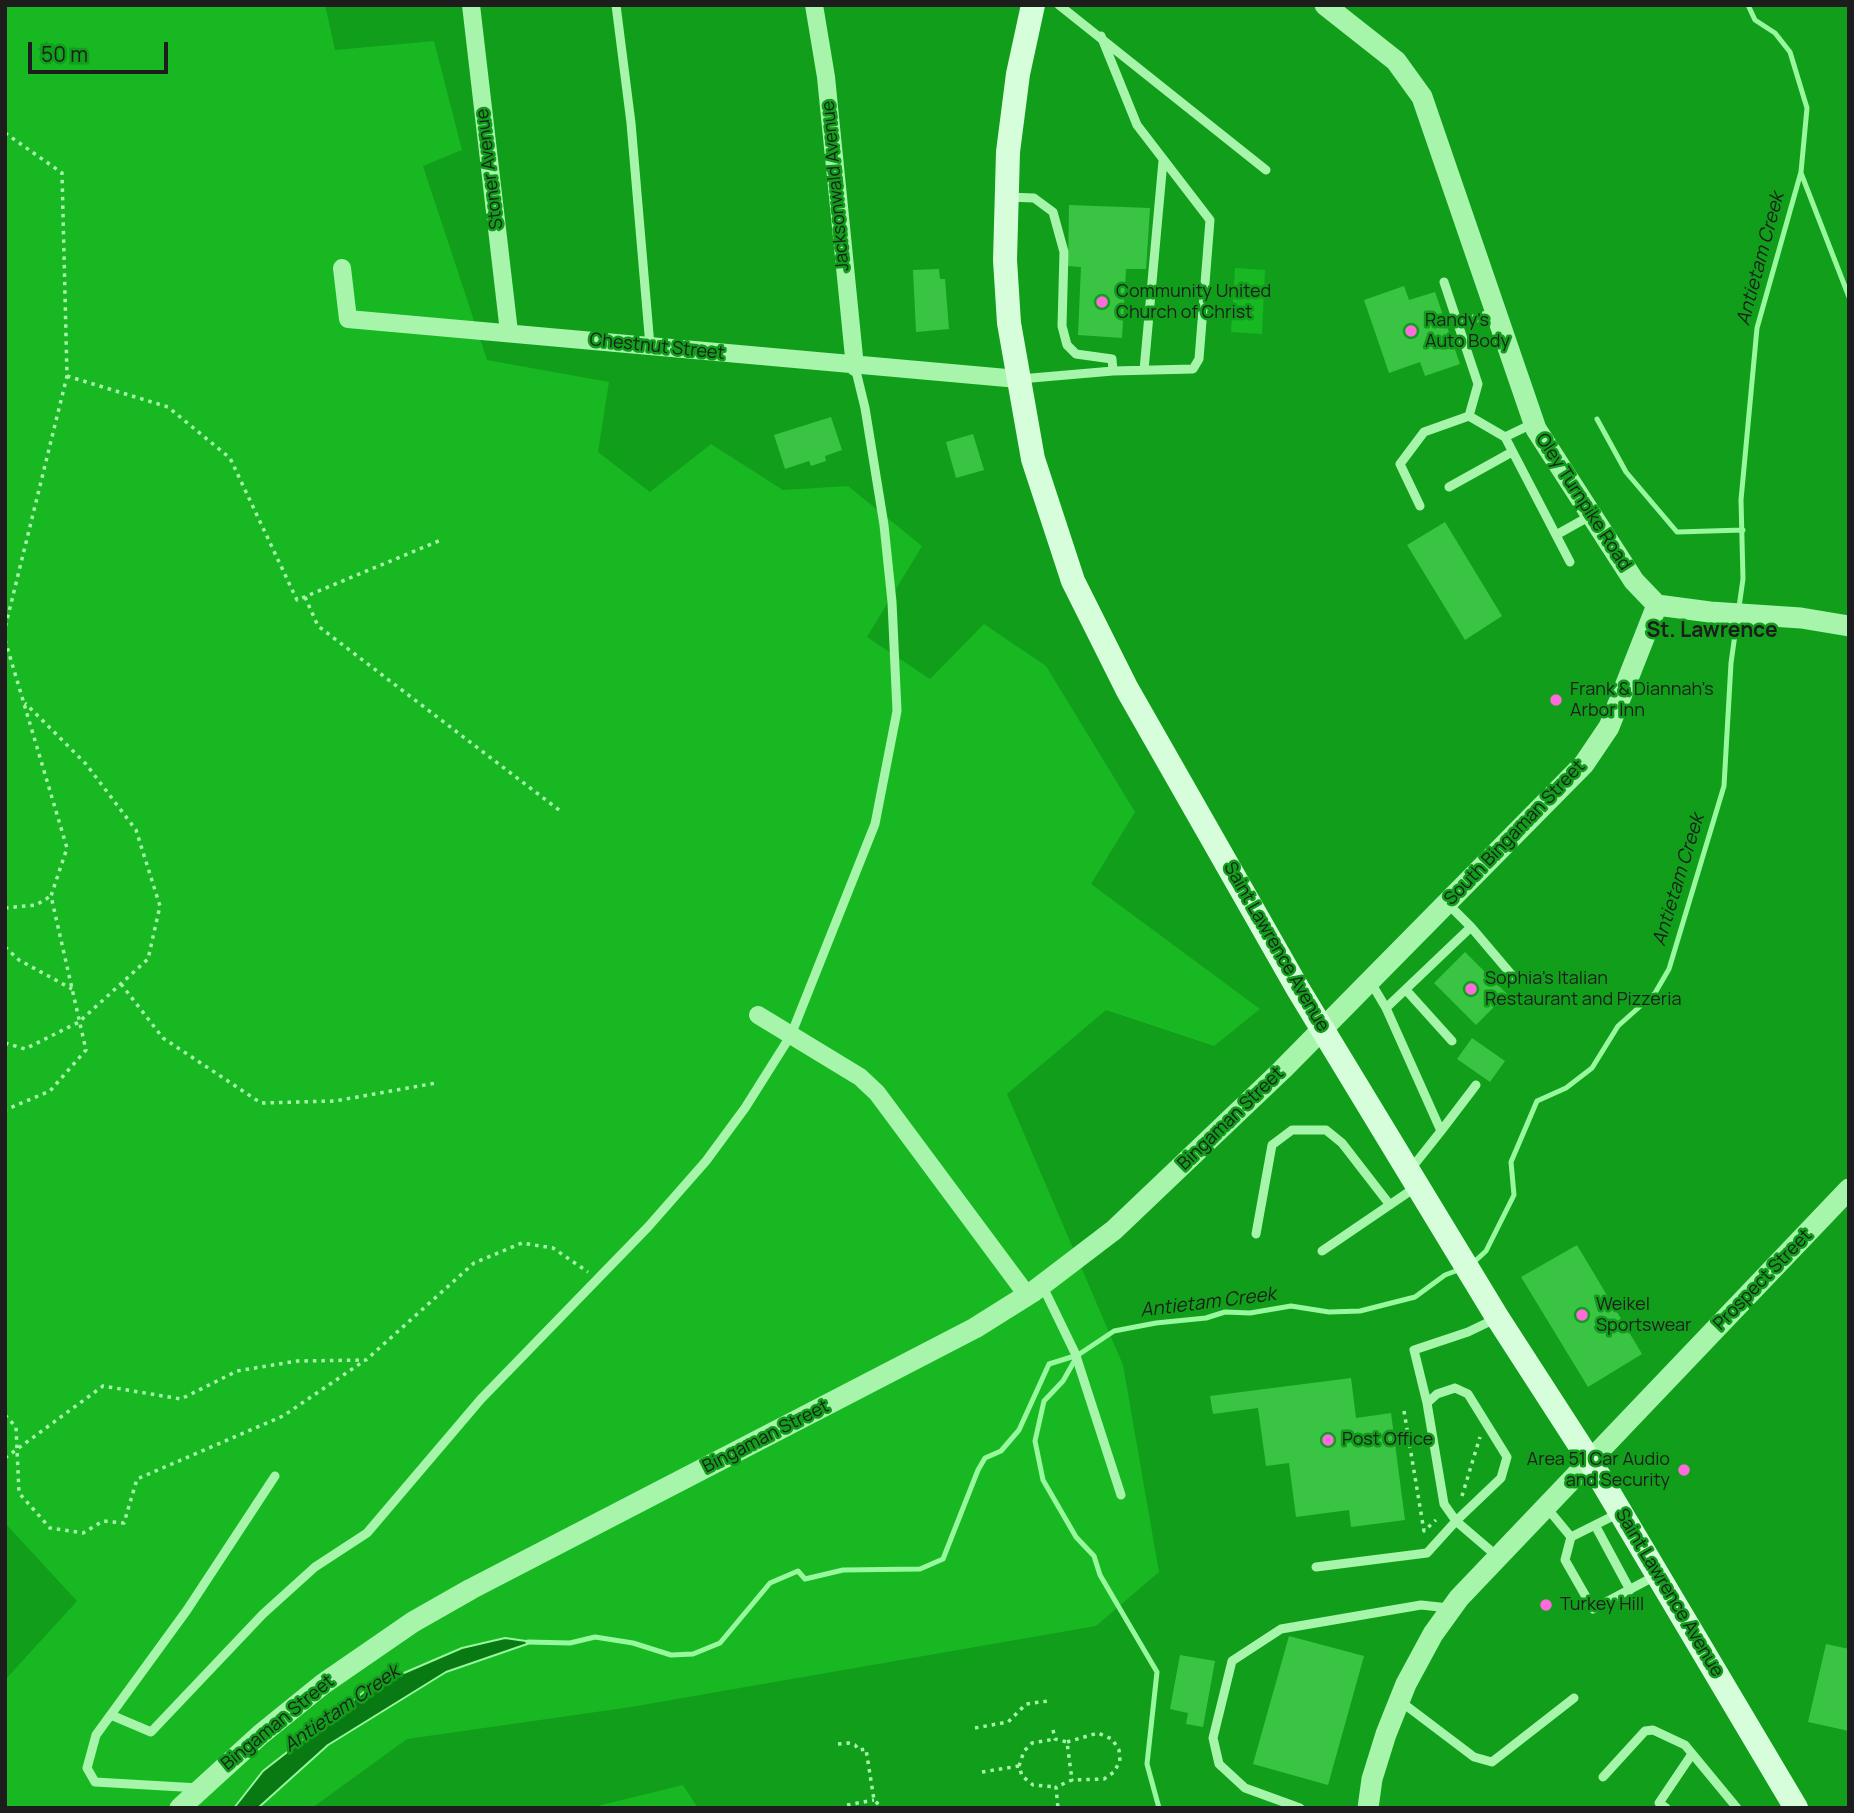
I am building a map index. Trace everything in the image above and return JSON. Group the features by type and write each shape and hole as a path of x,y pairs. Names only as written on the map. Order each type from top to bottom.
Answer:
{"main road":[{"name":"Saint Lawrence Avenue","path":"1033,5 1012,114 1005,197 1009,323 1027,434 1047,509 1092,623 1322,1027 1481,1292 1590,1461 1797,1808"}],"street":[{"name":"Stoner Avenue","path":"471,5 509,332"},
{"name":"Jacksonwald Avenue","path":"814,5 826,77 855,367"},
{"name":"Oley Turnpike Road","path":"1325,5 1396,61 1422,97 1534,423 1552,458 1590,516 1634,581 1657,605"},
{"name":"Chestnut Street","path":"342,268 348,319 509,332 855,367 1018,379"},
{"path":"1657,605 1710,612 1801,618 1849,626"},
{"name":"South Bingaman Street","path":"1322,1027 1573,776 1596,748 1625,693 1657,605"},
{"path":"758,1015 860,1077 877,1093 1035,1290"},
{"name":"Bingaman Street","path":"180,1808 323,1684 413,1622 471,1589 927,1354 1035,1290 1114,1230 1158,1190 1322,1027"},
{"name":"Prospect Street","path":"1368,1808 1372,1779 1399,1700 1422,1653 1452,1609 1545,1507 1849,1189"}],"lane":[{"path":"616,5 631,123 650,346"},
{"path":"1059,5 1266,170"},
{"path":"1018,379 1113,371 1193,369 1199,359 1210,220 1137,125 1101,36"},
{"path":"1144,370 1163,161"},
{"path":"1005,197 1034,198 1053,212 1064,252 1062,326 1067,345 1076,354 1112,359 1113,371"},
{"path":"1444,282 1478,384 1469,416"},
{"path":"1458,324 1497,311"},
{"path":"111,1715 151,1732 263,1614 315,1567 367,1533 481,1399 706,1161 745,1108 791,1035 875,824 897,710 892,602 884,525 865,408 855,367"},
{"path":"1469,416 1505,438 1570,562"},
{"path":"1420,506 1401,464 1424,432 1469,416"},
{"path":"1505,438 1534,423"},
{"path":"1450,487 1512,452"},
{"path":"1556,535 1590,516"},
{"path":"1447,903 1516,980"},
{"path":"1386,1008 1471,927"},
{"path":"1370,981 1386,1008 1441,1131"},
{"path":"1406,990 1452,1041"},
{"path":"1322,1251 1390,1205 1413,1178 1441,1131 1476,1085"},
{"path":"1256,1234 1272,1145 1292,1130 1326,1130 1342,1143 1390,1205"},
{"path":"1035,1290 1075,1353 1121,1494"},
{"path":"1497,1317 1468,1332 1414,1350 1427,1403 1444,1503 1456,1521 1498,1557"},
{"path":"1316,1567 1427,1553 1501,1478 1507,1457 1468,1394 1455,1388 1437,1394 1427,1403"},
{"path":"201,1788 95,1782 87,1768 96,1735 187,1610 275,1476"},
{"path":"1545,1507 1571,1537"},
{"path":"1620,1512 1571,1537 1565,1560 1593,1609 1657,1575"},
{"path":"1595,1525 1630,1590"},
{"path":"1300,1808 1245,1788 1219,1764 1213,1738 1233,1661 1281,1629 1421,1605 1452,1609"},
{"path":"1399,1700 1474,1757 1492,1762 1574,1698"},
{"path":"1603,1777 1645,1731 1653,1730 1685,1745 1737,1808"},
{"path":"1666,1808 1659,1803 1692,1754"}],"path":[{"path":"5,132 62,173 67,376 5,628"},
{"path":"67,376 168,407 230,457 297,600 441,540"},
{"path":"305,597 318,626 564,813"},
{"path":"5,640 67,848 51,896 86,1050 50,1091 5,1110"},
{"path":"5,1043 25,1049 79,1022 148,959 160,906 136,830 86,764 24,703"},
{"path":"5,906 11,908 36,905 51,896"},
{"path":"5,947 19,960 72,989"},
{"path":"121,984 163,1038 261,1104 335,1101 436,1083"},
{"path":"5,1415 16,1427 19,1493 50,1528 83,1533 103,1521 124,1523 137,1479 283,1416 366,1360 474,1263 522,1243 553,1248 597,1279"},
{"path":"5,1458 103,1386 181,1399 237,1371 297,1362 366,1360"},
{"path":"975,1728 1008,1722 1026,1704 1048,1701"},
{"path":"1053,1731 1055,1739"},
{"path":"1098,1733 1112,1739 1119,1750 1120,1761 1104,1779 1072,1780 1056,1787 1033,1785 1023,1776 1019,1766 1024,1751 1032,1743 1055,1739 1067,1742 1098,1733"},
{"path":"1067,1742 1072,1780"},
{"path":"838,1744 848,1743 859,1750 866,1749 874,1800 882,1808"},
{"path":"982,1772 1019,1766"},
{"path":"1056,1787 1058,1808"},
{"path":"847,1805 874,1800"}],"shaded area":[{"path":"5,5 325,5 335,50 434,41 462,150 423,166 487,360 609,382 598,452 650,492 711,444 783,490 848,486 922,546 867,637 930,679 984,624 1046,666 1135,812 1091,884 1260,1009 1214,1046 1106,1010 1007,1094 1123,1365 1159,1572 1096,1626 631,1707 407,1739 312,1808 5,1808 5,1680 77,1601 5,1523"},
{"path":"1235,268 1265,270 1262,334 1231,332"},
{"path":"505,1638 533,1642 446,1672 328,1745 258,1808 234,1808 263,1771 369,1688 462,1648"},
{"path":"683,1785 698,1808 589,1808"}],"building":[{"name":"Community United Church of Christ","path":"1069,205 1150,208 1146,269 1126,269 1122,338 1078,335 1081,267 1068,266"},
{"path":"939,269 940,279 945,279 949,329 916,332 913,270"},
{"name":"Randy's Auto Body","path":"1404,286 1409,300 1435,292 1460,364 1425,376 1420,362 1389,373 1364,300"},
{"path":"831,417 842,450 825,456 826,461 811,466 809,461 785,469 774,435"},
{"path":"973,434 984,470 956,478 946,442"},
{"path":"1445,522 1502,616 1465,640 1407,545"},
{"name":"Sophia's Italian Restaurant and Pizzeria","path":"1465,952 1507,994 1476,1025 1434,983"},
{"path":"1472,1038 1505,1061 1490,1082 1457,1059"},
{"name":"Weikel Sportswear","path":"1577,1245 1642,1354 1588,1387 1521,1277"},
{"name":"Post Office","path":"1351,1378 1356,1418 1391,1413 1405,1520 1351,1527 1349,1510 1296,1517 1289,1463 1266,1466 1258,1408 1213,1414 1210,1396"},
{"path":"1289,1636 1364,1656 1328,1785 1253,1764"},
{"path":"1826,1644 1849,1649 1849,1731 1808,1722"},
{"path":"1180,1655 1215,1661 1203,1727 1186,1724 1188,1713 1170,1709"}],"waterway":[{"name":"Antietam Creek","path":"1739,607 1743,579 1741,500 1757,328 1801,172 1807,108 1790,52 1775,33 1755,20 1748,5"},
{"path":"1801,173 1849,297"},
{"path":"1597,419 1626,472 1677,532 1743,530"},
{"name":"Antietam Creek","path":"1473,1263 1486,1251 1514,1195 1511,1162 1537,1101 1566,1088 1592,1068 1618,1026 1655,993 1669,969 1724,786 1731,663 1737,620"},
{"name":"Antietam Creek","path":"528,1642 570,1643 595,1637 633,1643 671,1655 693,1654 720,1643 770,1583 798,1571 805,1579 843,1570 920,1569 943,1559 978,1470 985,1458 1001,1451 1019,1430 1049,1364 1078,1355 1114,1331 1156,1323 1206,1318 1225,1312 1250,1313 1291,1306 1329,1312 1360,1311 1415,1297 1445,1275 1461,1269"},
{"path":"1076,1358 1063,1381 1044,1401 1035,1441 1043,1480 1076,1537 1094,1556 1100,1575 1157,1672 1147,1764 1159,1808"}],"place":[{"name":"Community United Church of Christ","path":"1102,302"},
{"name":"Randy's Auto Body","path":"1411,331"},
{"name":"Frank & Diannah's Arbor Inn","path":"1556,700"},
{"name":"Sophia's Italian Restaurant and Pizzeria","path":"1471,989"},
{"name":"Weikel Sportswear","path":"1582,1315"},
{"name":"Post Office","path":"1328,1440"},
{"name":"Area 51 Car Audio and Security","path":"1684,1470"},
{"name":"Turkey Hill","path":"1546,1605"}],"district":[{"name":"St. Lawrence","path":"1712,631"}]}
